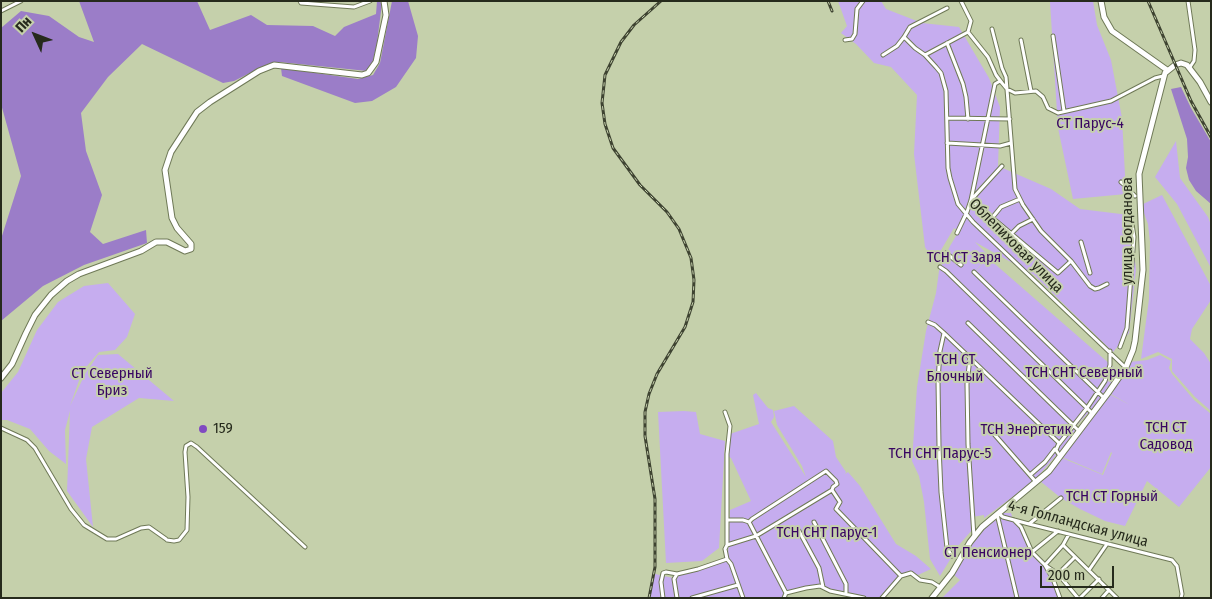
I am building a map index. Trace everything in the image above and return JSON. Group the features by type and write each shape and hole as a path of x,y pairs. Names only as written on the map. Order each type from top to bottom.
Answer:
{"main road":[{"path":"1101,1 1104,17 1112,31 1167,70 1181,63 1190,67 1211,102"},
{"path":"1,378 10,367 35,315 51,294 66,281 79,274 140,251 156,242 167,242 185,251 191,249 191,244 174,223 165,170 171,152 197,112 258,70 274,65 362,75 368,73 376,62 386,15 384,2"},
{"name":"улица Богданова","path":"932,598 952,573 982,526 1037,483 1049,471 1126,367 1135,341 1143,270 1139,174 1163,76 1167,70"}],"street":[{"path":"1,11 21,1"},
{"path":"300,1 301,4 354,7 370,1"},
{"path":"846,40 854,37 857,9 863,1"},
{"path":"925,54 968,30 971,21 961,1"},
{"path":"1188,1 1195,50 1194,60 1190,67"},
{"path":"883,55 897,46 910,27 947,8"},
{"path":"992,29 1006,77 1016,189 1020,199 1041,231 1071,261 1090,286 1095,289 1107,284"},
{"path":"968,30 988,56 996,75 1007,89 1015,93 1036,91 1040,93 1051,111 1058,113 1111,101 1155,78 1163,76"},
{"path":"1053,36 1064,111"},
{"name":"Облепиховая улица","path":"904,37 915,48 925,54 941,74 946,90 950,178 958,204 966,215 1126,367"},
{"path":"1021,40 1030,91"},
{"path":"947,43 963,84 968,120"},
{"path":"957,233 971,200 995,84 1000,81"},
{"path":"947,118 968,120 1010,119"},
{"path":"947,143 1000,146 1011,143"},
{"path":"971,200 1002,166"},
{"path":"1121,182 1135,196"},
{"path":"1120,347 1127,328 1134,237 1127,203 1127,187"},
{"path":"992,218 1002,207 1020,199"},
{"path":"971,200 1058,273 1071,261"},
{"path":"1011,234 1019,226 1033,219"},
{"path":"1081,242 1090,273"},
{"path":"946,253 961,265"},
{"path":"940,267 1092,414"},
{"path":"974,272 1104,398"},
{"path":"928,322 935,324 1060,443"},
{"path":"968,323 1079,431"},
{"path":"944,333 940,351 938,381 939,455 947,548 952,556"},
{"path":"1030,475 1045,462 1098,393 1108,375 1111,358 1110,352"},
{"path":"970,358 968,452 974,537"},
{"path":"725,412 730,426 727,454 727,544 725,548 727,559 731,564 743,598"},
{"path":"1,428 27,440 35,448 71,509 84,525 107,539 116,540 140,528 150,527 166,539 179,540 187,530 188,497 185,452 186,446 191,443 197,446 305,547"},
{"path":"994,434 1037,483"},
{"path":"1060,443 1056,450 1060,457"},
{"path":"727,544 756,536 832,490 837,484 836,481 826,471 749,522"},
{"path":"832,490 840,502 836,509 901,576"},
{"path":"1029,524 1061,498"},
{"path":"997,513 1017,598"},
{"name":"4-я Голландская улица","path":"997,513 1014,520 1172,560 1177,566 1181,598"},
{"path":"727,520 749,522 786,593 784,598"},
{"path":"1014,520 1021,527 1032,552 1045,565 1058,574 1079,598 1099,579"},
{"path":"814,522 846,584 846,593"},
{"path":"800,531 819,568 823,587"},
{"path":"1032,552 1058,531"},
{"path":"1045,565 1063,545 1069,534"},
{"path":"1089,570 1107,544"},
{"path":"1063,545 1117,598"},
{"path":"1058,574 1075,557"},
{"path":"663,598 663,573 677,574 727,559"},
{"path":"1045,565 1053,578 1060,598"},
{"path":"882,598 901,576 911,573 920,580 934,582 940,588"},
{"path":"677,574 674,579 677,598"},
{"path":"692,598 738,585"},
{"path":"786,593 806,588 823,587 864,598"},
{"path":"1102,598 1109,590"}],"green space":[{"path":"838,1 881,1 886,9 922,23 959,27 989,78 1000,107 998,166 1051,189 1080,209 1129,215 1136,269 1129,333 1113,352 1034,275 975,242 989,256 968,279 988,258 1119,372 1097,403 1076,426 1077,428 1065,445 1033,482 984,518 984,515 972,517 969,475 972,530 959,545 940,576 930,559 924,502 919,476 912,461 917,387 926,331 936,293 939,271 959,231 954,228 934,262 925,247 914,154 917,95 891,67 874,63 856,44 841,33 847,26"},
{"name":"СТ Парус-4","path":"1093,1 1097,25 1111,60 1122,118 1126,194 1073,199 1058,128 1050,2"},
{"path":"1176,141 1180,178 1208,217 1211,225 1211,268 1177,204 1155,177"},
{"path":"1162,195 1211,286 1211,300 1192,329 1190,339 1204,353 1211,364 1211,411 1195,397 1172,371 1172,359 1158,352 1141,359 1149,299 1150,242 1148,224 1141,205"},
{"name":"СТ Северный Бриз","path":"108,283 135,314 127,337 115,350 99,352 82,372 70,406 85,374 98,355 118,354 174,401 139,398 92,427 86,459 93,527 67,491 70,411 65,430 66,464 49,451 30,429 7,420 1,420 1,393 18,372 37,330 58,302 84,286"},
{"path":"1160,355 1171,361 1169,368 1172,374 1194,400 1211,414 1211,467 1179,507 1147,481 1125,526 1105,521 1061,498 1040,481 1062,458 1103,475 1111,452 1102,474 1062,457 1109,394 1130,405 1109,393 1130,362 1147,360"},
{"name":"ТСН СНТ Парус-1","path":"756,393 768,408 773,410 774,417 771,422 806,477 802,466 777,425 774,411 794,406 833,441 836,457 846,472 845,474 848,472 860,486 896,544 916,556 931,569 918,575 913,572 899,576 880,598 869,598 844,591 831,590 822,585 785,594 783,598 745,598 728,557 730,510 751,501 729,457 730,434 759,424 753,395"},
{"path":"658,412 696,412 700,434 725,441 719,548 702,561 666,563"},
{"name":"СТ Пенсионер","path":"999,513 1011,513 1013,520 1021,527 1032,552 1045,565 1060,598 942,598 960,580 954,575 984,526 992,519 1000,522"},
{"path":"726,560 729,561 743,598 678,598 675,579 677,575"},
{"path":"655,574 673,578 676,598 650,598"}],"shaded area":[{"path":"79,1 197,1 210,30 251,15 267,25 313,26 335,36 344,27 376,14 377,1 382,3 377,43 372,65 367,71 279,62 268,64 234,81 223,83 142,44 108,77 81,113 86,151 102,195 90,232 103,244 146,230 147,243 84,265 43,286 1,321 1,239 21,176 1,104 1,28 21,11 49,16 79,37 94,42"},
{"path":"392,1 408,1 418,36 416,58 396,87 372,101 355,103 282,76 281,68 358,79 373,75 380,63"},
{"path":"1181,87 1211,142 1211,204 1196,191 1189,180 1186,168 1188,157 1187,139 1171,89"}],"railway":[{"path":"649,598 655,567 655,499 645,436 645,412 649,394 657,374 685,327 693,302 694,280 691,258 679,229 667,212 640,185 613,148 605,124 602,103 605,75 621,42 634,25 661,1"},
{"path":"828,1 832,11"},
{"path":"1148,1 1191,101 1211,137"}],"place":[{"name":"159","path":"203,429"}],"park label":[{"name":"ТСН СТ Заря","path":"964,258"},
{"name":"ТСН СТ Блочный","path":"955,368"},
{"name":"ТСН СНТ Северный","path":"1084,373"},
{"name":"ТСН Энергетик","path":"1026,430"},
{"name":"ТСН СТ Садовод","path":"1166,436"},
{"name":"ТСН СНТ Парус-5","path":"940,454"},
{"name":"ТСН СТ Горный","path":"1112,497"}]}
